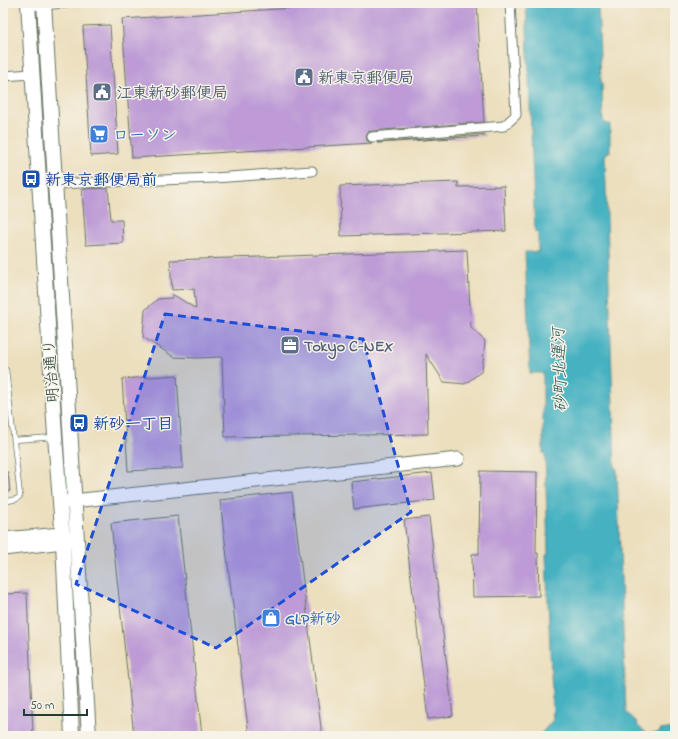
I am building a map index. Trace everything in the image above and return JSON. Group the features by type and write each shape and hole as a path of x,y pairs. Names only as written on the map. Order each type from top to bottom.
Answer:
{"main road":[{"name":"明治通り","path":"44,4 78,536 89,736"},
{"name":"明治通り","path":"28,5 55,436 63,538 72,736"}],"street":[{"path":"28,5 66,3"},
{"path":"372,136 504,126 516,116 510,3"},
{"path":"3,76 32,74"},
{"path":"55,184 214,178 312,171"},
{"path":"60,503 458,459"},
{"path":"3,549 78,536"},
{"path":"3,539 63,538"}],"lane":[{"path":"3,370 6,370 20,496 17,499 3,502"},
{"path":"14,440 55,436"}],"highlighted area":[{"path":"165,314 363,339 411,512 216,648 76,584"}],"water":[{"name":"砂町北運河","path":"526,3 598,3 603,121 610,124 610,152 608,152 605,156 615,469 617,469 626,712 647,734 675,728 675,736 539,736 553,720 546,554 548,554 545,453 543,453 543,373 530,373 525,252 538,252 538,233 535,232"}],"building":[{"name":"新東京郵便局","path":"372,3 477,3 484,122 372,131 368,132 366,137 367,141 372,143 132,158 122,19"},
{"path":"110,25 118,154 91,156 83,26"},
{"path":"485,134 485,136 377,143"},
{"path":"458,182 458,187 504,186 506,231 341,236 340,186"},
{"path":"108,188 111,220 122,220 123,243 86,245 82,189"},
{"name":"Tokyo C-NEX","path":"467,250 471,328 485,341 482,371 465,384 444,382 426,354 428,434 225,437 222,357 174,357 143,337 145,310 158,299 172,298 172,294 196,309 194,289 172,290 170,260"},
{"path":"177,375 183,468 128,471 122,379"},
{"path":"480,471 537,472 536,553 538,553 539,596 473,597 472,554 479,554"},
{"path":"3,472 8,472 10,491 3,492"},
{"path":"432,473 435,500 354,509 351,482"},
{"name":"GLP新砂","path":"292,492 322,736 249,736 220,500"},
{"path":"178,516 202,736 134,736 111,523"},
{"path":"429,517 453,716 428,719 404,520"},
{"path":"27,593 33,734 3,736 3,594"}],"place":[{"name":"新東京郵便局","path":"304,77"},
{"name":"江東新砂郵便局","path":"102,92"},
{"name":"ローソン","path":"99,134"},
{"name":"新東京郵便局前","path":"31,179"},
{"name":"Tokyo C-NEX","path":"290,345"},
{"name":"新砂一丁目","path":"79,423"},
{"name":"GLP新砂","path":"271,618"}]}
